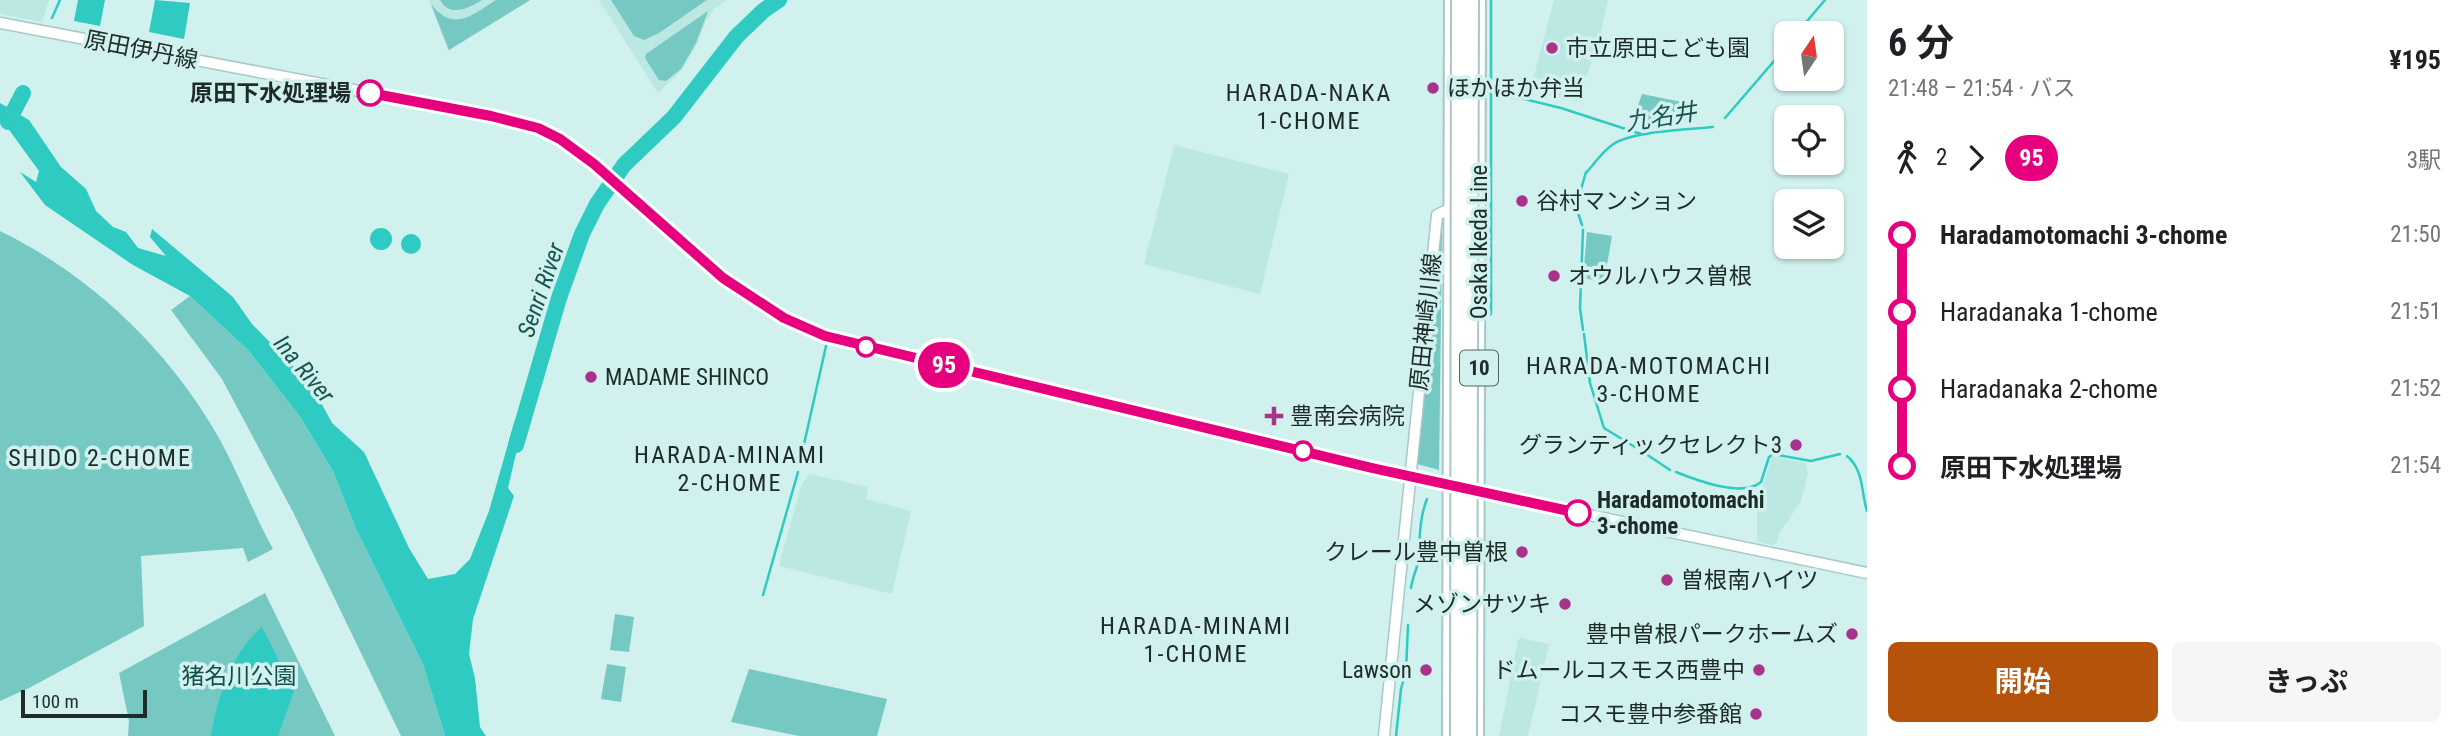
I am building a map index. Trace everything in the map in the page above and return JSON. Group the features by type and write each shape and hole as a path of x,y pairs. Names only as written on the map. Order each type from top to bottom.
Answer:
{"highway":[{"path":"1458,736 1459,0"},
{"path":"1469,736 1471,0"}],"main road":[{"name":"Osaka Ikeda Line","path":"1449,736 1451,0"},
{"name":"Osaka Ikeda Line","path":"1477,736 1479,0"}],"street":[{"name":"原田伊丹線","path":"0,23 491,116 538,128 560,139 599,169 723,278 784,318 825,336 1410,477 1867,573"},
{"name":"原田神崎川線","path":"1384,736 1437,215 1451,208"}],"shaded area":[{"path":"0,0 49,0 42,22 0,14"},
{"path":"78,0 105,0 100,26 74,21"},
{"path":"155,0 190,3 184,39 149,32"},
{"path":"429,0 531,0 448,51"},
{"path":"599,0 727,0 715,8 707,19 682,70 658,93"},
{"path":"1554,0 1608,0 1598,44 1577,102 1533,90 1531,87"},
{"path":"0,103 29,120 61,167 86,189 96,211 113,227 126,232 138,248 166,256 150,237 152,229 233,297 252,324 311,384 332,423 364,452 409,548 428,579 455,574 470,559 489,511 514,423 529,398 508,488 514,496 473,619 469,654 475,678 480,727 486,736 445,736 423,664 356,529 333,471 299,415 248,350 190,296 133,265 45,205 20,172 36,182 39,171 7,127 0,123"},
{"path":"1174,145 1289,174 1260,294 1144,264"},
{"path":"381,228 389,231 392,239 389,247 381,250 373,247 370,239 373,231"},
{"path":"411,234 418,237 421,244 418,251 411,254 404,251 401,244 404,237"},
{"path":"1772,456 1806,463 1808,473 1801,501 1779,534 1777,542 1772,545 1757,542 1757,503"},
{"path":"809,474 868,487 866,499 911,511 892,594 779,566 801,486"},
{"path":"262,627 294,691 278,736 211,736 217,706 234,662 251,637"},
{"path":"1521,638 1549,644 1528,736 1499,736 1518,640"}],"green space":[{"path":"440,0 482,0 466,8 454,10"},
{"path":"496,0 530,0 449,50 431,4 447,18 455,19 471,16"},
{"path":"611,0 707,0 659,33 644,40 634,36"},
{"path":"708,11 696,43 681,69 666,81 659,80 645,58 646,54"},
{"path":"1642,94 1692,104 1688,120 1653,125 1633,120"},
{"path":"0,231 34,249 97,293 125,318 177,375 219,438 273,549 248,562 243,548 141,556 144,626 0,701"},
{"path":"1587,232 1612,236 1604,282 1583,278"},
{"path":"1439,234 1442,234 1439,470 1417,464"},
{"path":"190,296 248,350 299,415 333,471 356,529 423,664 445,736 401,736 293,512 222,379 171,310"},
{"name":"猪名川公園","path":"265,593 335,736 128,736 129,721 119,673"},
{"path":"615,614 634,617 629,652 610,650"},
{"path":"607,664 626,667 621,702 601,699"},
{"path":"749,669 887,699 877,736 799,736 731,722"}],"waterway":[{"path":"52,18 60,0"},
{"name":"Senri River","path":"516,445 559,298 582,234 597,204 624,165 674,117 736,37 779,0"},
{"path":"1486,317 1491,314 1491,0"},
{"name":"九名井","path":"1807,21 1825,0"},
{"name":"九名井","path":"1725,118 1774,61"},
{"path":"1491,91 1561,108 1641,134"},
{"path":"8,122 23,93"},
{"name":"九名井","path":"1586,173 1605,151 1620,140 1645,134 1713,127"},
{"name":"九名井","path":"1582,225 1576,207 1586,172"},
{"name":"九名井","path":"1583,230 1580,308 1583,330"},
{"name":"九名井","path":"1584,334 1590,383 1604,428 1635,447"},
{"path":"800,462 826,346"},
{"name":"九名井","path":"1640,450 1670,470"},
{"name":"九名井","path":"1676,472 1719,486 1743,488 1761,482 1769,457 1773,454 1811,461 1840,454"},
{"name":"九名井","path":"1847,456 1859,475 1867,511"},
{"path":"763,595 798,472"},
{"path":"1411,588 1427,499"},
{"path":"1396,736 1401,689 1406,671 1408,625"}],"bus line":[{"name":"95","path":"370,93 515,121 560,139 594,164 723,278 764,307 825,336 1372,468 1578,513"}],"place":[{"name":"市立原田こども園","path":"1552,48"},
{"name":"ほかほか弁当","path":"1433,88"},
{"name":"原田下水処理場","path":"370,93"},
{"name":"谷村マンション","path":"1522,201"},
{"name":"オウルハウス曽根","path":"1554,276"},
{"name":"MADAME SHINCO","path":"591,377"},
{"name":"豊南会病院","path":"1274,416"},
{"name":"グランティックセレクト3","path":"1796,445"},
{"name":"Haradamotomachi 3-chome","path":"1578,513"},
{"name":"クレール豊中曽根","path":"1522,552"},
{"name":"曽根南ハイツ","path":"1667,580"},
{"name":"メゾンサツキ","path":"1565,604"},
{"name":"豊中曽根パークホームズ","path":"1852,634"},
{"name":"Lawson","path":"1426,670"},
{"name":"ドムールコスモス西豊中","path":"1759,670"},
{"name":"コスモ豊中参番館","path":"1756,714"}],"district":[{"name":"HARADA-NAKA 1-CHOME","path":"1309,107"},
{"name":"HARADA-MOTOMACHI 3-CHOME","path":"1649,380"},
{"name":"SHIDO 2-CHOME","path":"100,458"},
{"name":"HARADA-MINAMI 2-CHOME","path":"730,469"},
{"name":"HARADA-MINAMI 1-CHOME","path":"1196,640"}],"water label":[{"name":"Ina River","path":"304,369"}]}
